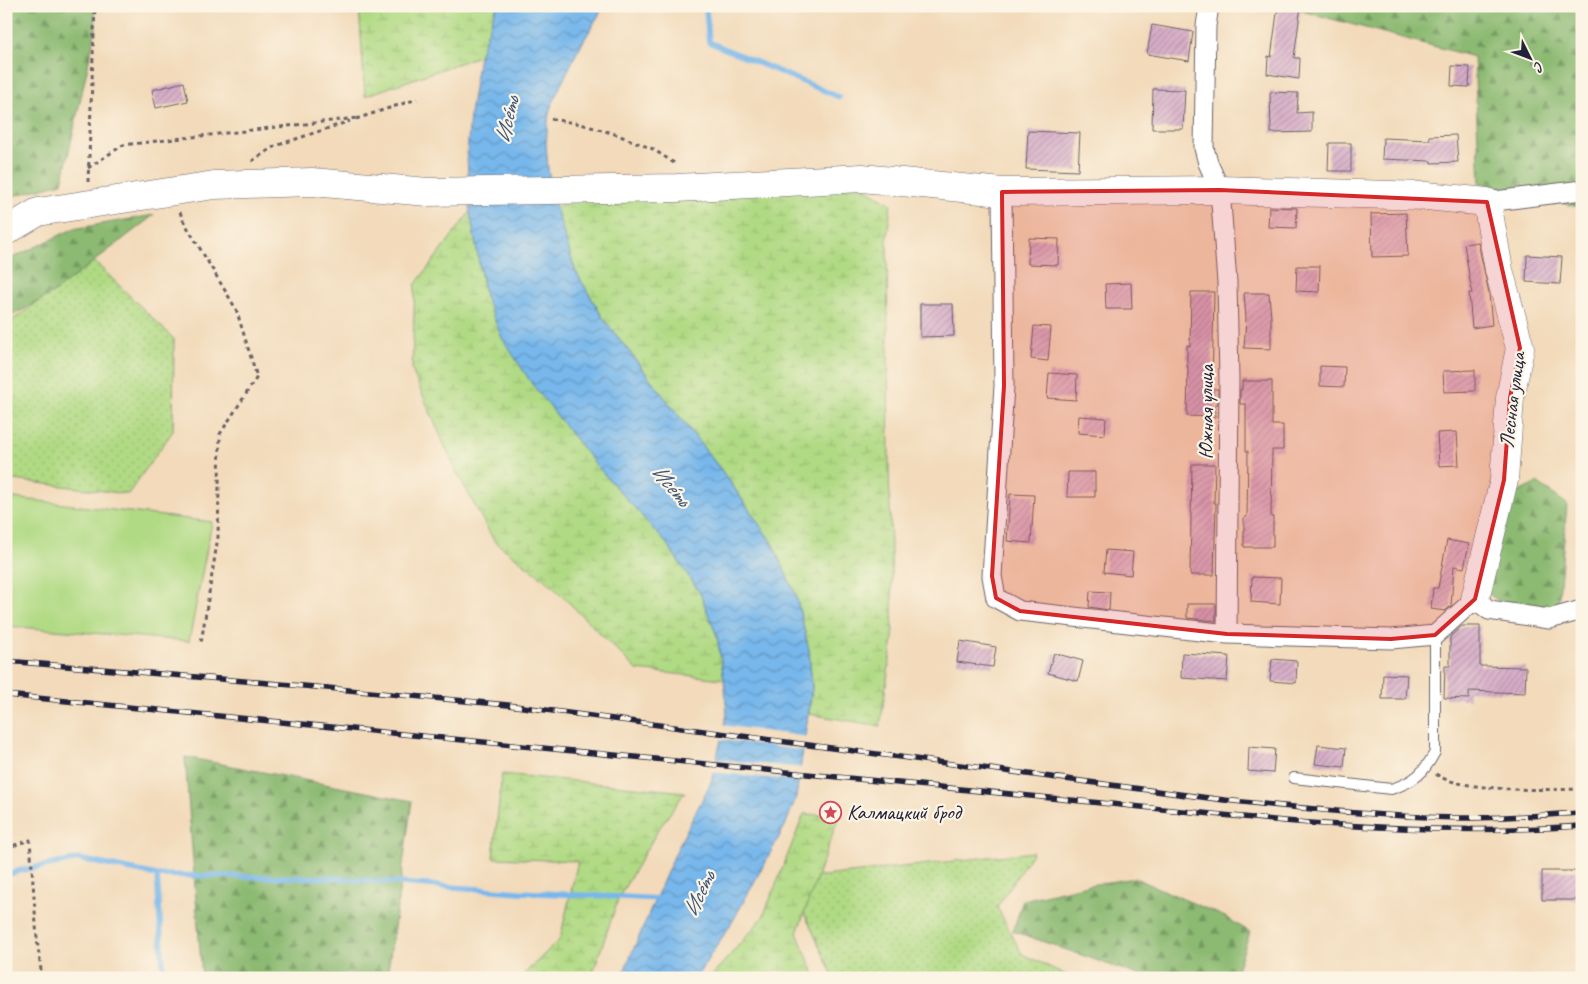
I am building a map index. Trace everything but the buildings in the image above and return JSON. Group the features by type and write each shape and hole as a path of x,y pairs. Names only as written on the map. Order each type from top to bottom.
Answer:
{"street":[{"name":"Южная улица","path":"1209,6 1206,26 1204,148 1208,163 1220,190 1227,282 1229,380 1227,634"},
{"path":"6,231 38,212 214,185 312,182 428,192 677,188 862,178 1002,192 1220,190 1426,196 1487,202 1582,190"},
{"path":"1002,192 1004,386 992,576 996,598 1020,611 1227,634 1391,639 1435,635 1475,599 1489,610 1549,619 1582,610"},
{"name":"Лесная улица","path":"1475,599 1504,480 1510,398 1520,348 1499,270 1487,202"}],"lane":[{"path":"1294,778 1392,789 1405,785 1428,767 1435,752 1435,635"}],"path":[{"path":"86,205 94,6"},
{"path":"244,166 274,146 417,100"},
{"path":"88,168 123,145 357,118"},
{"path":"551,119 581,124 615,134 654,149 709,186"},
{"path":"174,192 183,220 236,309 256,377 220,434 218,537 201,643"},
{"path":"1428,767 1441,778 1464,784 1550,790 1582,789"},
{"path":"6,848 30,840 42,978"}],"highlighted area":[{"path":"1220,190 1487,202 1520,348 1510,398 1504,480 1475,599 1435,635 1391,639 1227,634 1020,611 996,598 992,576 1004,386 1002,192"}],"green space":[{"path":"6,6 94,6 96,29 62,183 6,198"},
{"path":"359,6 497,6 479,56 365,96"},
{"path":"1283,6 1582,6 1582,208 1480,183 1474,57"},
{"path":"862,186 891,204 887,238 893,639 880,726 809,714 812,688 809,650 796,596 772,543 728,479 603,318 575,270 556,208 585,190"},
{"path":"470,212 485,296 667,544 700,593 717,636 724,679 637,670 549,583 494,541 454,467 412,370 415,285"},
{"path":"154,215 53,293 6,319 6,261 73,229"},
{"path":"94,261 174,339 173,431 128,494 6,479 6,325"},
{"path":"1537,483 1567,504 1558,608 1514,612 1486,592 1509,497"},
{"path":"6,497 212,522 189,641 6,626"},
{"path":"185,757 412,801 387,978 202,978"},
{"path":"502,774 685,792 658,830 619,897 591,978 520,978 560,939 578,861 493,858"},
{"path":"804,814 839,816 797,933 816,978 710,978 763,917"},
{"path":"1033,852 997,907 1022,954 1073,978 834,978 789,880"},
{"path":"1135,878 1225,917 1250,932 1234,978 1147,978 1013,931 1023,900 1083,886"}],"water":[{"name":"Исе́ть","path":"497,6 604,6 576,54 550,109 548,121 546,143 548,170 556,208 575,270 603,318 728,479 772,543 796,596 809,650 812,688 796,798 785,826 734,919 696,978 621,978 678,847 711,782 727,714 717,636 700,593 667,544 595,464 532,384 502,338 485,296 470,212 467,156 470,114 479,56"}],"pier":[{"path":"722,725 808,737 806,751 719,739"},
{"path":"714,759 804,768 802,781 711,772"}],"waterway":[{"path":"704,6 706,9 709,42 839,97"},
{"path":"6,876 18,871 79,859 157,875 164,978"},
{"path":"157,875 334,878 519,892 662,899"}],"railway":[{"path":"6,661 508,705 1224,800 1312,809 1401,816 1460,818 1582,813"},
{"path":"6,695 1284,821 1470,830 1582,826"}],"place":[{"name":"Калмацкий брод","path":"831,812"}]}
